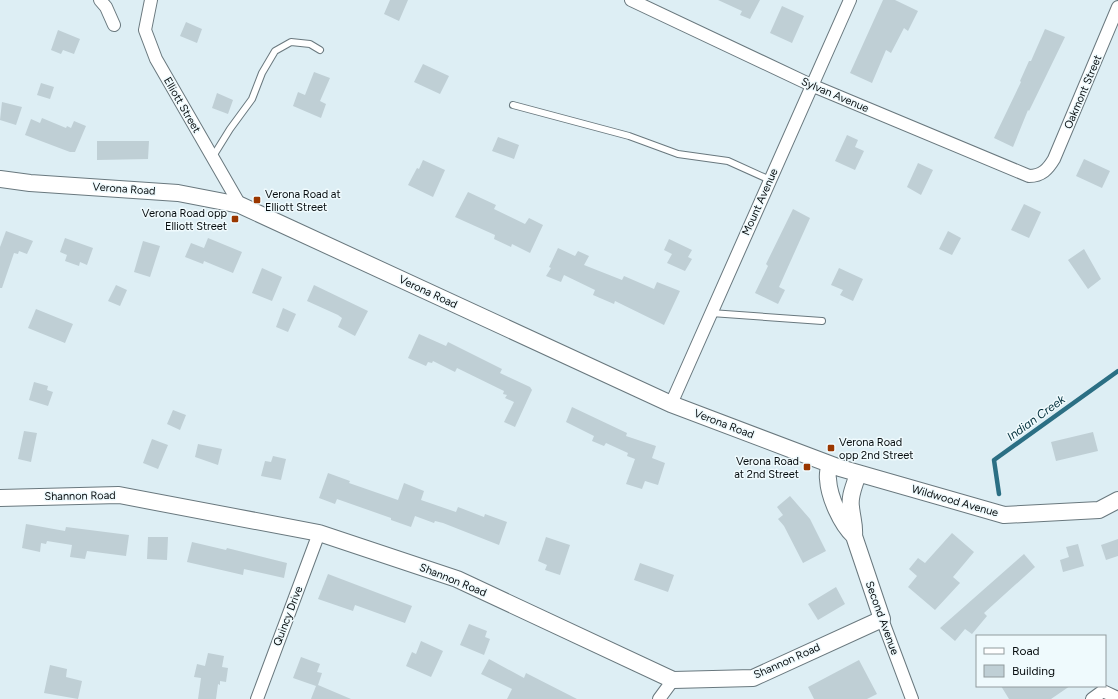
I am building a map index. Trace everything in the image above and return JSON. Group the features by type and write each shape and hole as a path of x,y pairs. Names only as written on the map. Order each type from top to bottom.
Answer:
{"street":[{"path":"100,0 106,7 114,25"},
{"name":"Elliott Street","path":"151,0 145,30 156,59 240,205"},
{"name":"Sylvan Avenue","path":"631,0 811,85 1029,176 1043,173"},
{"name":"Mount Avenue","path":"671,404 811,85 850,0"},
{"name":"Oakmont Street","path":"1043,173 1049,168 1054,159 1118,7"},
{"name":"Verona Road","path":"0,178 30,183 178,193 240,205 671,404 835,466"},
{"name":"Wildwood Avenue","path":"835,466 1004,516 1099,510 1118,500"},
{"name":"Second Avenue","path":"835,466 828,480 836,508 846,529 854,536"},
{"name":"Second Avenue","path":"858,473 852,489 851,506 855,525 854,536 882,619 912,699"},
{"name":"Shannon Road","path":"0,498 119,495 319,533 457,579 673,680 753,678 882,619"},
{"name":"Quincy Drive","path":"257,699 319,533"},
{"path":"659,699 673,680"},
{"path":"1092,699 1103,691 1118,698"}],"lane":[{"path":"212,158 230,129 252,99 262,74 275,51 291,42 310,44 320,50"},
{"path":"513,105 629,136 678,154 728,161 770,180"},
{"path":"711,313 822,321"}],"building":[{"path":"390,0 408,0 399,21 384,14"},
{"path":"718,0 760,0 750,19 740,15 742,11"},
{"path":"883,0 895,0 918,11 908,31 904,28 891,53 886,50 872,83 850,73"},
{"path":"782,6 804,16 792,43 770,33"},
{"path":"186,22 202,29 197,43 180,36"},
{"path":"1045,29 1065,37 1029,111 1028,110 1013,147 994,138"},
{"path":"58,30 80,39 74,54 63,50 61,54 51,50"},
{"path":"423,64 449,76 440,94 414,82"},
{"path":"314,72 330,78 320,101 326,104 321,118 293,106 298,92 305,95"},
{"path":"41,83 54,87 50,99 37,95"},
{"path":"217,93 233,100 228,114 212,108"},
{"path":"2,102 22,107 16,125 0,120"},
{"path":"42,118 66,128 67,126 71,128 74,121 86,126 75,152 70,152 25,135 31,119 40,123"},
{"path":"847,135 858,140 855,147 864,151 855,170 835,161"},
{"path":"498,137 519,145 514,159 492,151"},
{"path":"97,141 149,141 148,159 97,160"},
{"path":"1084,159 1110,171 1102,188 1076,176"},
{"path":"423,160 445,170 433,197 408,185 417,168 419,169"},
{"path":"918,163 933,170 921,195 907,187"},
{"path":"468,192 496,205 494,209 525,224 529,218 543,225 530,253 512,244 511,247 494,239 495,235 455,217"},
{"path":"1024,204 1041,212 1029,238 1011,230"},
{"path":"793,209 810,218 779,287 785,290 778,304 755,293 768,266 766,264"},
{"path":"6,231 33,241 27,254 19,251 18,254 14,253 2,288 0,288 0,247"},
{"path":"948,231 961,238 952,255 939,249"},
{"path":"65,238 93,248 87,265 80,262 79,266 65,261 67,255 60,252"},
{"path":"208,238 242,252 233,273 204,261 203,264 185,257 191,243 204,248"},
{"path":"669,239 692,250 688,257 692,259 685,271 667,263 672,254 664,250"},
{"path":"143,241 160,246 150,277 134,272"},
{"path":"558,248 575,256 578,251 589,256 584,265 622,280 624,276 654,289 657,282 680,291 664,325 615,301 614,304 593,295 595,290 564,275 561,282 546,276 551,268 549,267"},
{"path":"1084,249 1101,279 1088,289 1068,260"},
{"path":"262,268 282,277 272,301 252,293"},
{"path":"839,268 863,279 853,301 840,295 843,290 831,285"},
{"path":"116,285 127,290 120,306 108,301"},
{"path":"314,285 368,311 355,336 338,327 342,318 338,315 307,301"},
{"path":"283,308 296,314 288,332 276,327"},
{"path":"36,309 73,324 65,343 28,328"},
{"path":"419,334 446,346 448,342 502,369 500,373 530,387 532,390 515,427 504,422 514,402 505,398 507,395 503,394 504,391 457,368 455,372 433,361 432,363 428,362 426,366 408,358"},
{"path":"34,382 48,386 47,390 53,392 48,406 29,400"},
{"path":"572,407 627,433 626,436 656,446 652,458 665,463 658,485 645,481 642,489 626,484 635,459 627,456 628,453 606,443 604,446 592,441 594,436 566,422"},
{"path":"173,410 186,415 180,430 167,424"},
{"path":"24,431 37,433 31,462 18,459"},
{"path":"1093,432 1098,451 1056,461 1051,442"},
{"path":"152,439 168,445 158,469 143,463"},
{"path":"198,444 222,449 218,465 195,457"},
{"path":"273,456 286,459 281,480 261,476 265,461 271,462"},
{"path":"328,473 350,481 349,483 398,500 404,483 424,491 421,500 456,512 458,507 484,517 485,514 507,522 499,545 443,523 435,521 434,523 415,516 411,527 391,520 391,518 337,499 335,504 319,498"},
{"path":"790,496 810,519 826,551 803,563 784,526 778,519 783,515 777,507"},
{"path":"26,524 65,531 66,527 129,535 126,556 87,551 85,559 70,557 72,545 47,541 46,544 41,543 40,552 22,548"},
{"path":"952,533 974,552 953,577 960,583 935,610 908,587 917,576 909,569 918,558 925,563"},
{"path":"148,537 168,537 167,560 147,559"},
{"path":"546,537 570,545 560,575 545,570 547,565 538,561"},
{"path":"1118,539 1118,556 1106,560 1101,545"},
{"path":"192,542 226,550 227,548 287,563 284,578 244,569 243,575 187,562"},
{"path":"1078,544 1084,566 1063,572 1060,560 1069,557 1066,547"},
{"path":"1024,554 1035,567 984,613 987,616 972,634 965,629 955,641 940,628"},
{"path":"640,563 674,575 668,592 634,580"},
{"path":"328,574 412,606 405,623 355,605 353,611 318,599"},
{"path":"836,587 845,604 818,620 808,604"},
{"path":"469,624 487,631 485,637 490,639 484,655 460,645"},
{"path":"421,641 443,651 431,677 406,666 412,652 416,654"},
{"path":"208,653 224,656 222,667 228,668 226,682 220,681 220,685 218,684 216,699 198,699 201,678 194,677 197,664 205,666"},
{"path":"301,657 320,664 317,672 322,673 318,685 351,699 311,699 316,686 293,678"},
{"path":"489,659 524,678 526,673 577,699 507,699 512,689 481,674"},
{"path":"859,660 877,694 867,699 814,699 808,687"},
{"path":"50,665 67,669 66,677 82,681 78,699 44,693"},
{"path":"1002,687 1069,687 1051,699 1009,699"}],"waterway":[{"name":"Indian Creek","path":"999,494 994,460 1118,371"}],"place":[{"name":"Verona Road at Elliott Street","path":"257,200"},
{"name":"Verona Road opp Elliott Street","path":"235,219"},
{"name":"Verona Road opp 2nd Street","path":"831,448"},
{"name":"Verona Road at 2nd Street","path":"807,467"}]}
